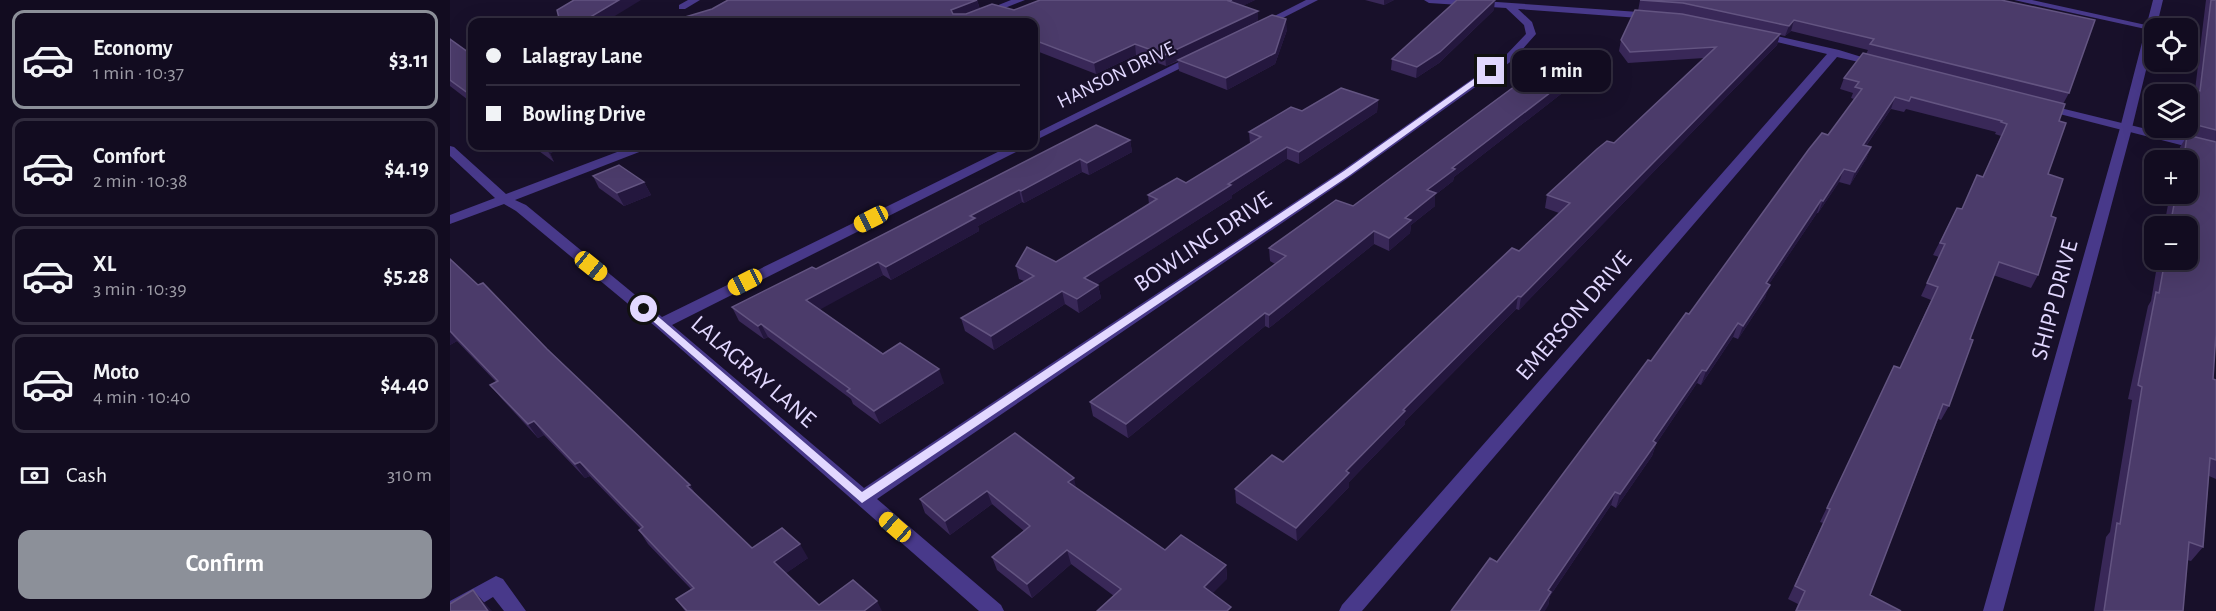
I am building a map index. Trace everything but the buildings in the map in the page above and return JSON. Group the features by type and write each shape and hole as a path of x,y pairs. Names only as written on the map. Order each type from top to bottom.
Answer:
{"street":[{"path":"682,7 695,0"},
{"path":"972,18 1020,0"},
{"path":"1249,31 1313,0"},
{"path":"1429,0 1664,17"},
{"path":"2019,0 2144,26"},
{"name":"SHIPP DRIVE","path":"2153,18 2158,0"},
{"name":"BOWLING DRIVE","path":"862,499 1347,173 1509,58 1531,34 1529,24 1509,6"},
{"path":"1746,32 1891,67"},
{"name":"HANSON DRIVE","path":"1038,136 1206,52"},
{"name":"EMERSON DRIVE","path":"1349,611 1835,52"},
{"name":"SHIPP DRIVE","path":"1993,611 2126,128 2144,52"},
{"path":"2036,105 2216,150"},
{"name":"LALAGRAY LANE","path":"450,150 504,199 521,208 661,324 994,611"},
{"path":"450,220 633,150"},
{"path":"661,324 1010,150"},
{"path":"452,611 496,585 516,611"}],"route":[{"path":"644,309 862,499 1347,173 1491,71"}]}
